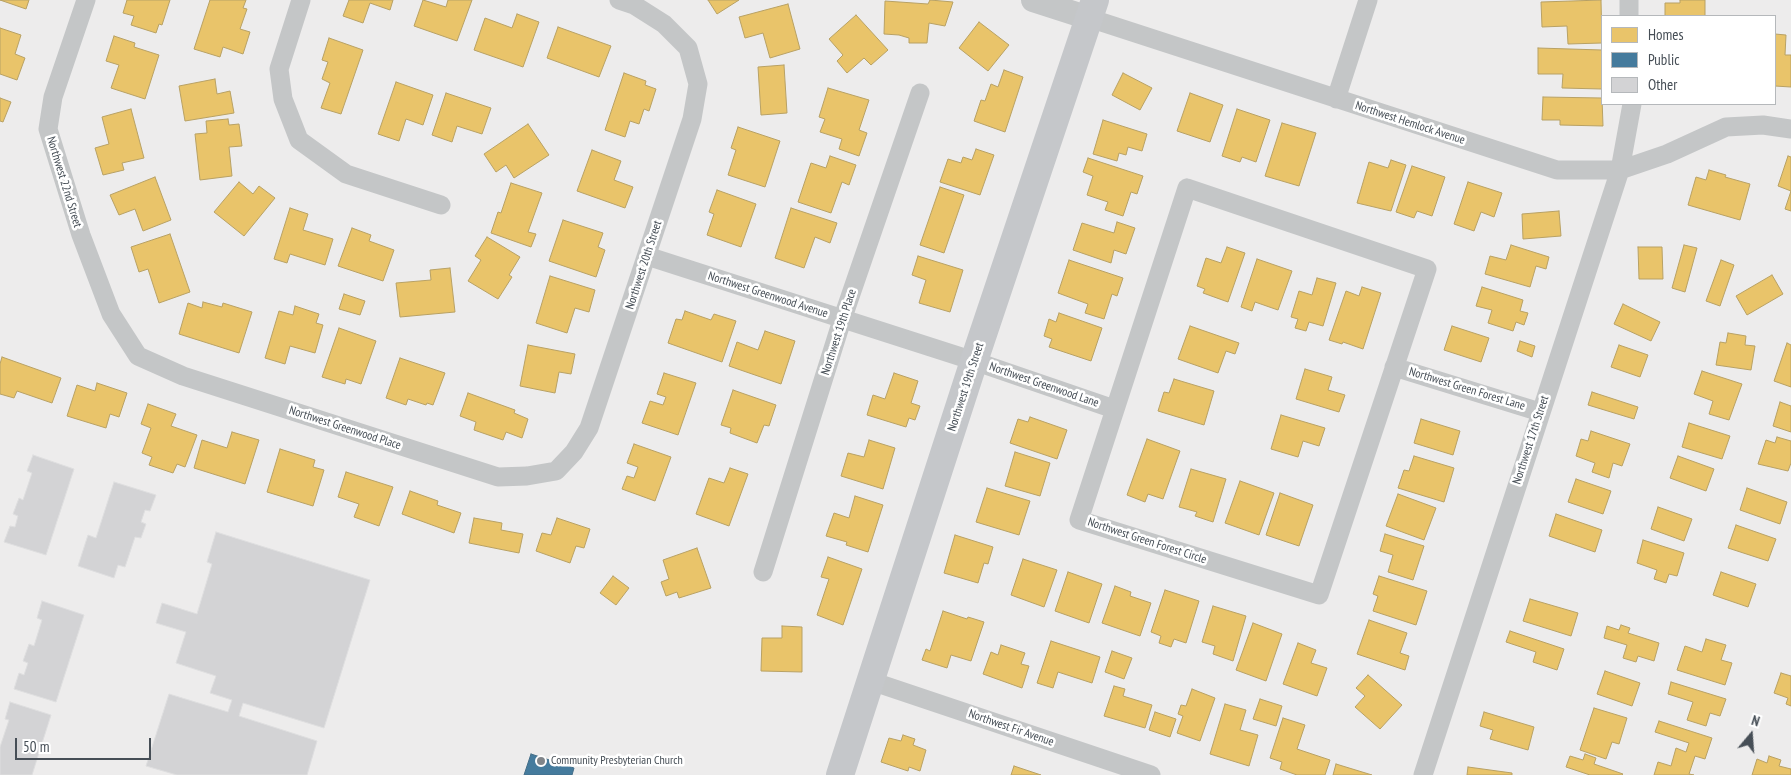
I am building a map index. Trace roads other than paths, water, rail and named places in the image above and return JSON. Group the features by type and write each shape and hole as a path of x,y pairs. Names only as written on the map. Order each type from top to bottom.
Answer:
{"main road":[{"name":"Northwest 19th Street","path":"840,775 974,361 1092,9"}],"street":[{"name":"Northwest 22nd Street","path":"86,0 53,97 48,128 81,235 112,314 138,356"},
{"path":"301,0 279,69 283,100 298,140 346,174 441,205"},
{"name":"Northwest 20th Street","path":"556,471 574,452 589,428 648,256 692,119 698,84 688,48 664,24 634,5 619,0"},
{"name":"Northwest Hemlock Avenue","path":"1033,0 1092,9 1336,99 1557,170 1620,170 1667,154 1726,127 1763,126 1791,129"},
{"path":"1336,99 1368,0"},
{"path":"1628,0 1629,15"},
{"name":"Northwest 19th Place","path":"763,572 842,320 920,93"},
{"name":"Northwest 17th Street","path":"1423,775 1620,170 1632,105"},
{"name":"Northwest Green Forest Circle","path":"1187,188 1427,269 1394,367 1319,595 1079,520 1187,188"},
{"name":"Northwest Greenwood Avenue","path":"648,256 974,361"},
{"name":"Northwest Greenwood Place","path":"138,356 183,376 498,477 527,476 556,471"},
{"name":"Northwest Greenwood Lane","path":"974,361 1114,409"},
{"name":"Northwest Green Forest Lane","path":"1394,367 1540,412"},
{"name":"Northwest Fir Avenue","path":"871,681 1152,775"}],"place":[{"name":"Community Presbyterian Church","path":"541,761"}]}
